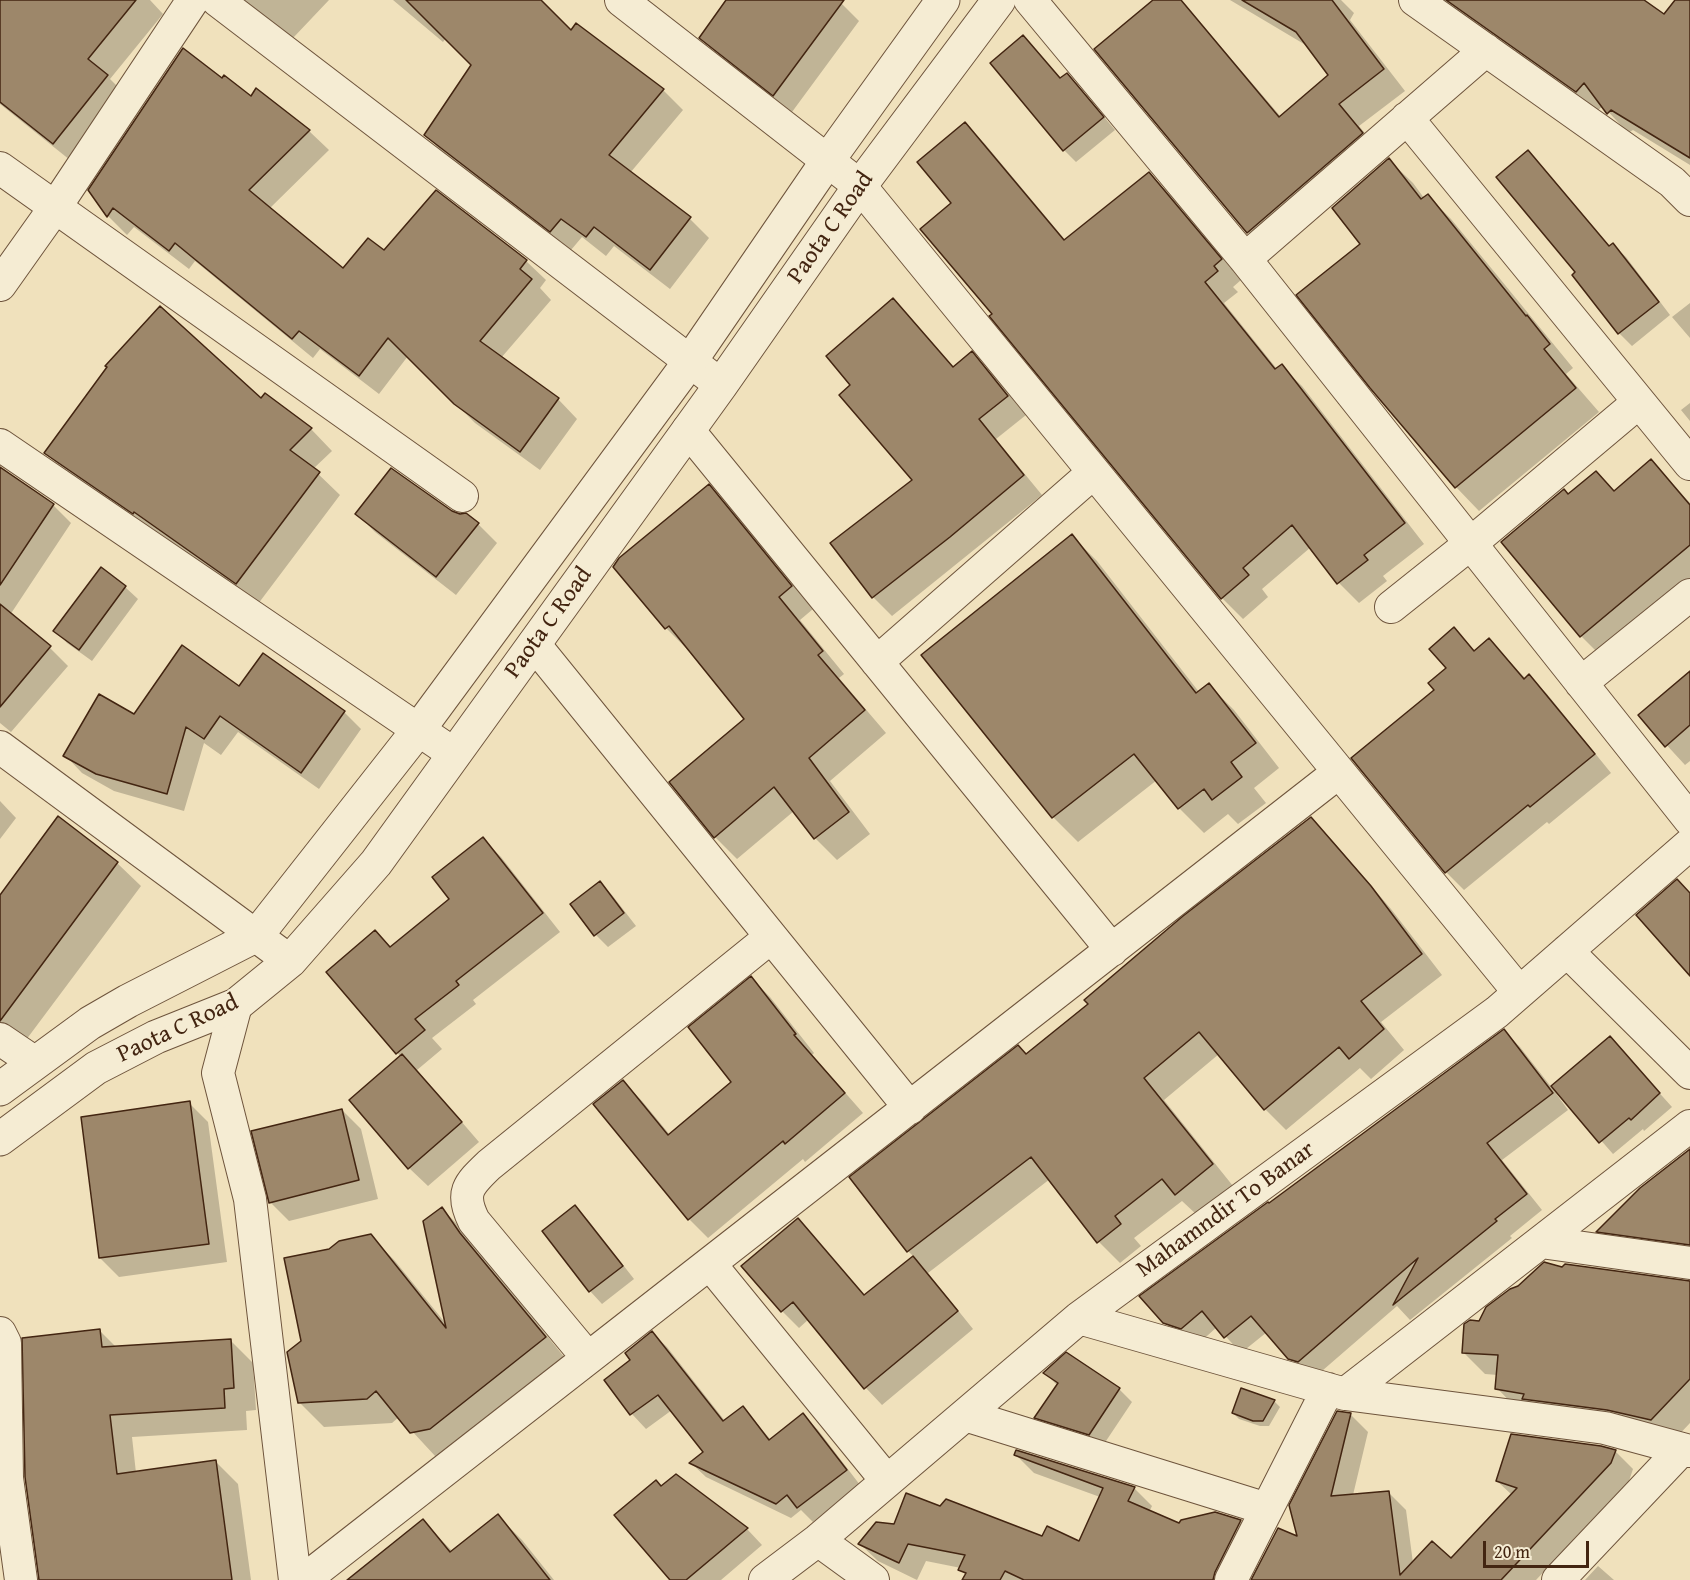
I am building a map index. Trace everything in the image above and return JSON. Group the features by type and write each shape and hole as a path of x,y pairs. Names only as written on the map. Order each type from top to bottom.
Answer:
{"street":[{"path":"0,285 56,206 193,0"},
{"path":"217,0 722,385"},
{"path":"621,0 860,186 1520,992"},
{"path":"0,1089 90,1023 257,935 419,729 691,360 828,160 943,0"},
{"name":"Paota C Road","path":"0,1139 96,1068 156,1037 236,1005 290,961 376,863 722,385 860,186 999,0"},
{"path":"1030,0 1245,259 1690,820"},
{"path":"1415,0 1672,182 1690,200"},
{"path":"1245,259 1486,50"},
{"path":"1407,118 1690,464"},
{"path":"0,168 462,496"},
{"path":"1391,607 1639,402"},
{"path":"688,430 1112,950"},
{"path":"0,445 454,754"},
{"path":"877,662 1094,472"},
{"path":"1581,684 1690,595"},
{"path":"534,644 910,1108"},
{"path":"0,747 290,961"},
{"path":"304,1580 1339,772"},
{"name":"Mahamndir To Banar","path":"765,1580 818,1540 1079,1318 1497,1012 1690,844"},
{"path":"588,1358 474,1221 466,1205 469,1187 472,1181 489,1166 771,937"},
{"path":"1567,951 1684,1055"},
{"path":"236,1005 218,1073 250,1198 295,1580"},
{"path":"0,1039 34,1062"},
{"path":"1231,1580 1267,1509 1337,1391 1541,1242 1690,1126"},
{"path":"1541,1242 1690,1263"},
{"path":"710,1263 887,1481"},
{"path":"1079,1318 1337,1391 1605,1428 1686,1450 1558,1580"},
{"path":"0,1333 5,1343 4,1480 21,1580"},
{"path":"965,1415 1267,1509"},
{"path":"818,1540 873,1580"}],"building":[{"path":"0,0 136,0 88,59 108,75 53,144 0,102"},
{"path":"406,0 541,0 571,30 576,23 664,89 609,155 691,217 650,270 594,227 586,237 561,219 550,232 424,135 471,65"},
{"path":"726,0 844,0 773,96 699,38"},
{"path":"1153,0 1181,0 1279,117 1328,75 1296,32 1242,0 1332,0 1384,69 1339,104 1363,133 1247,233 1094,49"},
{"path":"1446,0 1644,0 1664,14 1675,0 1690,0 1690,158 1611,110 1607,114 1584,83 1576,92"},
{"path":"1023,35 1060,78 1067,73 1104,117 1063,151 990,63"},
{"path":"183,48 222,78 224,75 251,96 256,88 310,130 249,190 343,268 368,238 384,250 436,190 527,260 520,269 532,279 480,341 559,398 520,452 454,404 388,338 359,376 299,331 292,339 175,243 169,251 113,208 107,217 88,190"},
{"path":"965,122 1064,240 1149,172 1222,259 1214,266 1218,271 1205,282 1275,369 1282,364 1405,523 1364,555 1368,560 1337,584 1292,525 1243,568 1249,575 1221,599 989,316 992,314 920,229 951,203 917,162"},
{"path":"1528,150 1609,246 1613,243 1659,302 1618,334 1572,275 1575,272 1496,177"},
{"path":"1389,158 1421,199 1428,194 1527,315 1550,344 1544,349 1576,388 1455,488 1370,388 1296,295 1360,244 1332,208"},
{"path":"893,298 953,367 972,351 1008,396 979,419 1024,475 872,598 830,543 912,480 839,395 850,385 826,356"},
{"path":"160,306 261,398 265,393 312,428 290,450 320,472 236,584 134,512 133,514 44,453 107,367 105,366"},
{"path":"1651,459 1690,505 1690,545 1580,637 1501,542 1564,489 1568,494 1596,471 1614,491"},
{"path":"0,467 54,504 0,585"},
{"path":"391,468 452,511 460,514 466,513 479,523 436,577 355,514"},
{"path":"709,484 792,586 779,597 823,651 818,655 865,710 809,758 849,812 814,839 774,787 714,838 669,782 744,719 669,626 665,629 613,567 619,558"},
{"path":"1072,534 1196,693 1209,683 1256,743 1231,762 1242,777 1212,800 1204,789 1178,809 1134,754 1052,818 921,655"},
{"path":"101,567 126,586 79,650 53,631"},
{"path":"0,604 51,646 0,707"},
{"path":"1454,627 1474,651 1489,638 1524,679 1529,674 1595,754 1445,873 1351,758 1434,690 1428,683 1446,668 1429,649"},
{"path":"182,645 239,686 263,653 345,711 301,773 220,716 204,739 186,727 167,794 96,774 63,756 99,694 134,714"},
{"path":"1690,671 1690,725 1665,747 1638,715"},
{"path":"58,816 118,862 0,1021 0,895"},
{"path":"1311,817 1371,886 1422,954 1361,1001 1384,1029 1349,1059 1339,1047 1264,1110 1199,1032 1144,1078 1213,1164 1175,1195 1162,1179 1115,1216 1121,1224 1097,1243 1031,1157 907,1252 849,1177 1018,1045 1026,1054 1088,1004 1084,1000 1183,916"},
{"path":"483,837 543,913 456,981 459,985 415,1019 425,1030 396,1054 326,972 375,930 390,947 449,899 432,877"},
{"path":"1677,879 1690,893 1690,976 1636,915"},
{"path":"600,881 624,913 594,936 570,904"},
{"path":"751,976 796,1034 794,1035 845,1093 785,1144 783,1141 688,1220 593,1104 623,1080 668,1135 731,1082 688,1027"},
{"path":"1504,1029 1553,1093 1487,1143 1527,1194 1393,1305 1418,1258 1298,1362 1288,1359 1251,1316 1224,1338 1202,1311 1181,1329 1163,1323 1139,1296 1269,1203"},
{"path":"1610,1036 1660,1093 1631,1120 1629,1118 1599,1143 1551,1086"},
{"path":"402,1054 462,1122 408,1169 349,1100"},
{"path":"190,1101 209,1244 99,1258 81,1117"},
{"path":"342,1109 359,1180 269,1203 251,1131"},
{"path":"1690,1149 1690,1245 1596,1232 1640,1188"},
{"path":"575,1205 623,1266 589,1292 542,1231"},
{"path":"442,1207 460,1233 546,1337 430,1429 410,1433 376,1391 367,1399 298,1403 287,1352 301,1341 284,1258 329,1249 339,1241 371,1234 446,1328 423,1221"},
{"path":"798,1218 864,1295 913,1256 958,1311 864,1389 793,1302 781,1312 741,1266"},
{"path":"1544,1262 1562,1267 1565,1264 1690,1281 1690,1379 1651,1420 1607,1410 1522,1399 1524,1394 1495,1389 1498,1355 1462,1353 1464,1324 1470,1320 1479,1321 1486,1307 1510,1289 1518,1286"},
{"path":"100,1329 102,1347 231,1339 234,1388 224,1389 225,1408 110,1415 117,1474 216,1460 232,1580 39,1580 25,1477 22,1338"},
{"path":"652,1331 723,1421 743,1406 769,1440 803,1413 847,1470 797,1508 787,1495 776,1504 689,1463 703,1452 658,1395 630,1415 604,1380 630,1360 625,1353"},
{"path":"1066,1352 1120,1388 1089,1435 1034,1418 1058,1383 1043,1373"},
{"path":"1241,1388 1275,1400 1263,1421 1253,1421 1232,1413"},
{"path":"1337,1411 1351,1413 1331,1496 1389,1491 1400,1575 1432,1541 1451,1558 1517,1488 1496,1481 1511,1434 1616,1450 1611,1463 1501,1580 1251,1580 1278,1528 1297,1536 1289,1505"},
{"path":"1016,1450 1135,1487 1128,1501 1179,1523 1181,1520 1215,1512 1241,1520 1213,1580 1024,1580 1005,1571 1000,1580 962,1580 966,1573 958,1570 965,1555 908,1544 899,1563 858,1544 876,1522 894,1524 906,1493 940,1506 946,1499 1042,1536 1047,1526 1079,1541 1103,1488 1014,1455"},
{"path":"676,1474 748,1528 686,1580 670,1580 614,1515 656,1480 661,1486"},
{"path":"498,1514 550,1580 347,1580 423,1519 450,1552"}]}
